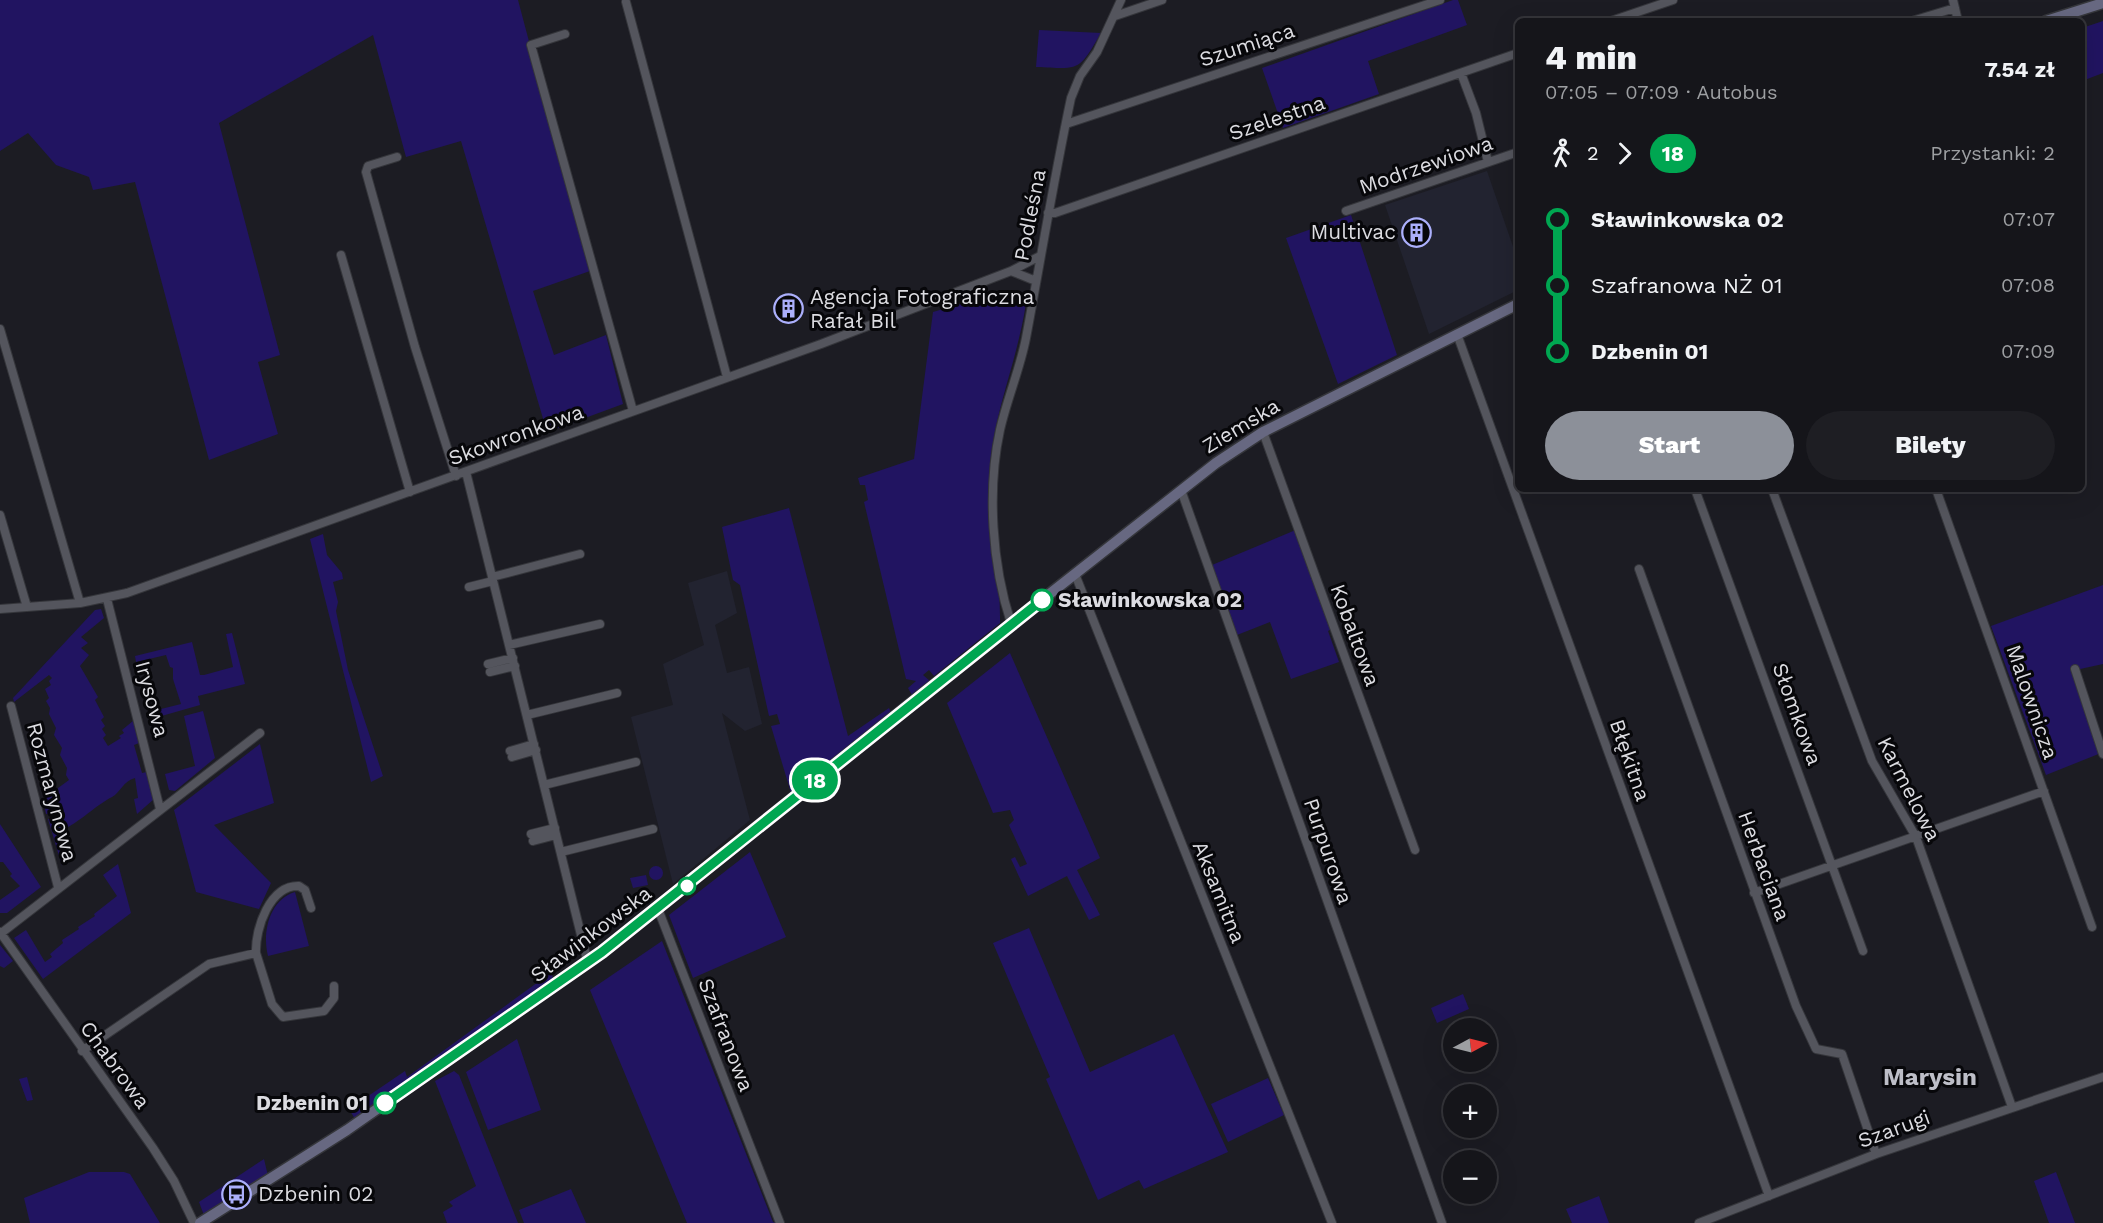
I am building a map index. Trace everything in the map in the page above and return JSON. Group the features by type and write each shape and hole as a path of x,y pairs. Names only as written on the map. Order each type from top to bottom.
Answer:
{"street":[{"name":"Podleśna","path":"1011,623 998,559 996,462 1000,432 1025,342 1066,124 1080,76 1097,52 1121,0"},
{"path":"1115,16 1162,0"},
{"name":"Szumiąca","path":"1066,124 1440,0"},
{"path":"1620,18 1672,0"},
{"path":"626,2 727,377"},
{"path":"2056,18 2103,3"},
{"path":"1919,18 1954,4"},
{"path":"565,34 531,45 633,411"},
{"name":"Szelestna","path":"1048,213 1055,213 1154,180 1515,54"},
{"path":"1461,73 1476,112 1488,162"},
{"name":"Modrzewiowa","path":"1346,212 1515,153"},
{"path":"397,157 368,166 366,172 415,347 456,476"},
{"path":"340,255 411,492"},
{"name":"Skowronkowa","path":"0,609 80,603 107,598 166,580 727,377 1011,271 1040,256"},
{"path":"1011,271 1036,282"},
{"name":"Ziemska","path":"1011,623 1216,463 1263,432 1515,305"},
{"path":"0,329 80,603"},
{"name":"Błękitna","path":"1457,334 1769,1196"},
{"name":"Kobaltowa","path":"1263,432 1415,850"},
{"path":"466,472 588,963"},
{"name":"Purpurowa","path":"1181,490 1442,1223"},
{"name":"Słomkowa","path":"1696,492 1863,951"},
{"name":"Karmelowa","path":"1773,492 1872,761 1916,837 2012,1107"},
{"name":"Malownicza","path":"1937,492 2092,927"},
{"path":"0,515 27,607"},
{"path":"469,587 580,554"},
{"name":"Herbaciana","path":"1639,569 1796,1006 1816,1049 1842,1054 1876,1154"},
{"name":"Aksamitna","path":"1075,574 1332,1223"},
{"name":"Irysowa","path":"107,598 160,809"},
{"name":"Sławinkowska","path":"200,1223 346,1130 588,963 1011,623"},
{"path":"510,645 600,624"},
{"path":"489,668 514,662"},
{"path":"2075,669 2103,754"},
{"path":"527,715 617,693"},
{"name":"Rozmarynowa","path":"11,706 58,887"},
{"path":"0,933 260,733"},
{"path":"511,754 535,747"},
{"path":"544,785 636,762"},
{"path":"1754,893 2044,791"},
{"path":"561,852 653,829"},
{"path":"532,838 556,832"},
{"path":"310,908 305,890 299,886 282,889 271,901 258,937 256,953 272,1004 283,1017 324,1011 334,998 334,986"},
{"name":"Szafranowa","path":"658,909 780,1223"},
{"name":"Chabrowa","path":"0,933 164,1165 194,1223"},
{"path":"82,1051 209,964 256,953"},
{"name":"Szarugi","path":"1699,1223 1876,1154 2103,1077"}],"shaded area":[{"path":"0,0 518,0 590,271 533,291 554,355 606,335 623,404 547,432 461,141 406,157 373,35 219,123 280,355 258,362 278,434 209,460 135,182 93,190 89,177 56,165 28,133 0,151"},
{"path":"1458,0 1467,25 1368,61 1379,94 1283,128 1262,68"},
{"path":"2103,21 2103,73 2085,80 2085,27"},
{"path":"1039,30 1101,33 1087,55 1077,65 1062,68 1036,67"},
{"path":"1487,171 1515,252 1515,291 1429,334 1385,205"},
{"path":"1351,215 1397,355 1338,384 1286,238"},
{"path":"1014,298 1026,303 1018,344 997,423 989,484 1000,623 934,676 929,670 923,675 930,681 912,695 908,688 916,681 906,679 864,502 868,500 865,485 860,485 858,478 914,459 933,312 960,304"},
{"path":"789,508 848,736 889,708 892,715 791,793 771,726 780,724 777,714 769,716 740,585 733,580 722,527"},
{"path":"1298,529 1333,628 1328,631 1339,662 1291,679 1270,622 1237,635 1212,565"},
{"path":"323,534 327,555 342,573 343,579 333,582 338,602 336,611 348,670 383,776 371,782 310,539"},
{"path":"727,571 737,613 715,625 727,673 749,667 762,724 745,731 722,713 750,820 673,884 631,717 673,705 663,664 704,645 688,583"},
{"path":"2103,585 2103,664 2071,671 2101,753 2046,775 1991,626"},
{"path":"101,609 104,618 81,637 88,643 81,648 89,655 80,666 98,697 95,700 104,717 101,720 105,726 102,729 106,735 103,738 108,746 121,738 119,736 124,733 122,730 133,721 139,743 134,745 142,773 147,772 154,799 137,814 134,799 138,798 135,778 78,821 58,831 62,866 48,819 55,818 54,812 46,814 43,799 69,780 66,775 67,768 60,755 62,748 54,735 56,728 46,701 49,698 45,689 51,685 49,681 52,678 49,675 14,702 13,698 95,610"},
{"path":"232,633 245,684 198,696 200,705 151,719 149,712 181,704 173,679 173,668 170,667 166,655 136,662 135,656 192,642 200,675 204,675 233,667 226,634"},
{"path":"1010,653 1100,858 1077,870 1100,915 1089,920 1067,876 1028,896 1011,859 1015,857 1020,867 1027,864 1009,825 1014,820 1010,810 993,813 947,703"},
{"path":"203,711 215,758 175,791 169,790 165,774 195,766 184,716"},
{"path":"260,744 274,803 214,825 271,883 259,909 196,892 174,810"},
{"path":"0,824 41,887 7,913 0,913 0,900 20,886 10,876 12,874 3,862 0,862"},
{"path":"750,852 786,937 693,978 669,915"},
{"path":"118,864 131,913 43,979 14,938 26,930 45,962 52,957 50,954 63,943 62,940 79,929 78,927 95,916 94,914 117,896 103,875"},
{"path":"656,866 661,868 663,873 661,878 656,880 651,878 649,873 651,868"},
{"path":"646,875 648,885 633,888 630,878"},
{"path":"295,892 309,946 268,956 266,937 273,910 286,896"},
{"path":"1029,928 1090,1072 1174,1034 1228,1152 1144,1189 1139,1180 1098,1200 1046,1079 1050,1077 993,943"},
{"path":"662,941 773,1222 777,1223 687,1223 590,990"},
{"path":"0,945 13,961 4,968 0,966"},
{"path":"552,972 553,980 355,1119 349,1109 405,1071 407,1077"},
{"path":"1463,994 1469,1009 1443,1018 1443,1020 1437,1023 1431,1008"},
{"path":"517,1039 541,1110 488,1130 466,1072"},
{"path":"454,1071 459,1075 518,1223 447,1223 443,1212 453,1206 449,1202 476,1186 435,1081"},
{"path":"27,1077 33,1100 27,1101 19,1079"},
{"path":"1268,1078 1284,1115 1228,1142 1211,1104"},
{"path":"264,1159 268,1176 205,1218 199,1202"},
{"path":"89,1172 130,1174 160,1223 30,1223 24,1198"},
{"path":"2056,1172 2075,1223 2049,1223 2034,1181"},
{"path":"571,1189 586,1223 524,1223 519,1210"},
{"path":"1599,1196 1609,1223 1572,1223 1566,1209"}],"bus line":[{"name":"18","path":"385,1103 602,952 1042,600"}],"place":[{"name":"Multivac","path":"1417,232"},
{"name":"Agencja Fotograficzna Rafał Bil","path":"789,309"},
{"name":"Sławinkowska 02","path":"1042,600"},
{"name":"Dzbenin 01","path":"385,1103"},
{"name":"Dzbenin 02","path":"237,1194"}],"district":[{"name":"Marysin","path":"1930,1077"}]}
